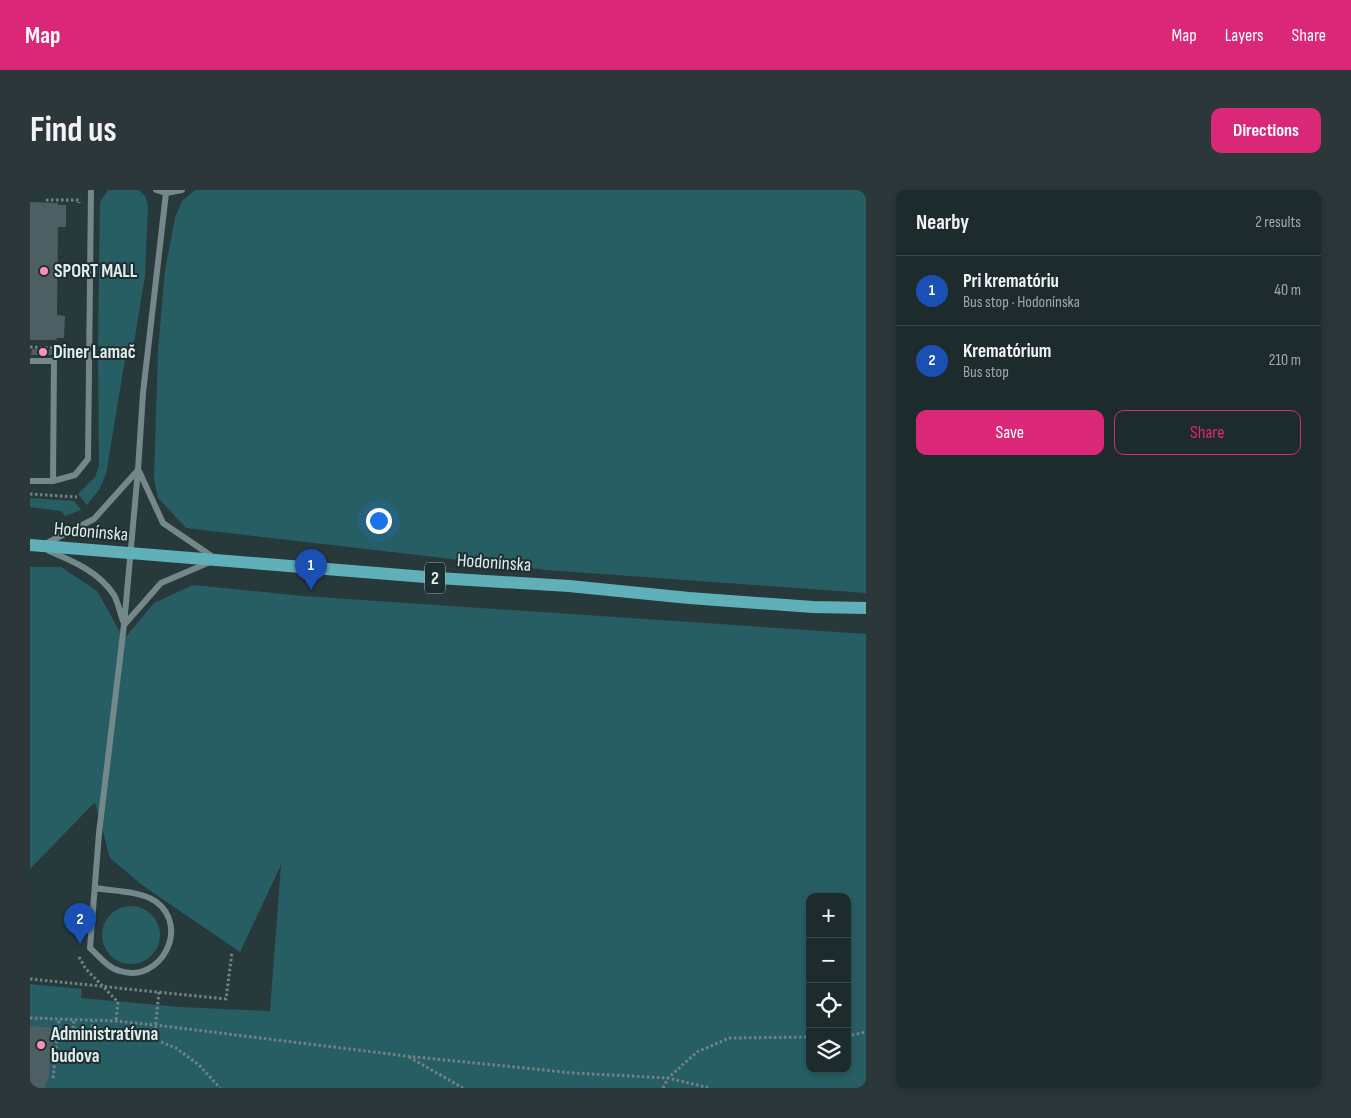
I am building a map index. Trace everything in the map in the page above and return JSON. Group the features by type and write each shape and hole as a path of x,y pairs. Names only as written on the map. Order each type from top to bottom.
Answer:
{"main road":[{"name":"Hodonínska","path":"35,546 438,578 569,586 698,598 866,608"}],"lane":[{"path":"30,481 52,481 75,475 88,459 91,190"},
{"path":"156,190 166,193 182,190"},
{"path":"95,888 146,896 165,911 170,922 169,946 155,966 144,971 132,973 119,971 109,966 90,948 99,833 131,554 143,392 166,193"},
{"path":"30,361 54,361 52,481"},
{"path":"35,546 94,519 138,470"},
{"path":"138,470 163,523 216,560"},
{"path":"35,546 83,566 104,584 114,596 124,625"},
{"path":"124,625 161,583 216,560"}],"path":[{"path":"46,200 79,200 79,210"},
{"path":"70,349 77,349 77,339"},
{"path":"98,350 129,352"},
{"path":"30,494 77,497"},
{"path":"30,979 226,999 232,952"},
{"path":"79,957 86,969 118,1002 116,1021"},
{"path":"158,992 154,1039 176,1048 198,1065 220,1088"},
{"path":"30,1018 116,1021 155,1025 406,1056 573,1073 668,1078 710,1088"},
{"path":"53,1078 59,1020"},
{"path":"74,1021 73,1029 92,1030 94,1021"},
{"path":"851,1035 866,1032"},
{"path":"663,1088 668,1078 697,1052 729,1038 806,1037"},
{"path":"406,1056 463,1088"}],"shaded area":[{"path":"108,190 139,190 145,196 148,205 145,276 133,349 98,346 100,202"},
{"path":"195,190 866,190 866,593 547,570 186,528 158,498 154,479 158,351 165,270 175,218 182,201"},
{"path":"98,353 123,355 125,359 106,474 100,488 87,505 78,494 95,477 99,466"},
{"path":"30,498 74,501 81,510 65,516 61,511 30,507"},
{"path":"30,567 61,567 97,591 124,639 154,603 193,585 303,596 866,634 866,1088 30,1088 30,984 82,989 81,998 179,1007 270,1011 281,865 240,952 142,885 110,858 95,802 30,869"},
{"path":"131,906 142,908 155,919 160,935 158,946 147,959 131,964 120,962 107,951 102,935 104,924 115,911"}],"building":[{"name":"SPORT MALL","path":"30,202 66,205 66,227 58,227 57,315 65,316 64,338 56,338 57,340 30,340"},
{"name":"Diner Lamač","path":"32,349 55,350 55,355 31,355"},
{"name":"Administratívna budova","path":"30,1026 54,1028 48,1082 46,1082 45,1088 30,1088"}],"place":[{"name":"SPORT MALL","path":"44,271"},
{"name":"Diner Lamač","path":"43,352"},
{"name":"Pri krematóriu","path":"311,590"},
{"name":"Krematórium","path":"80,944"},
{"name":"Administratívna budova","path":"41,1045"}]}
